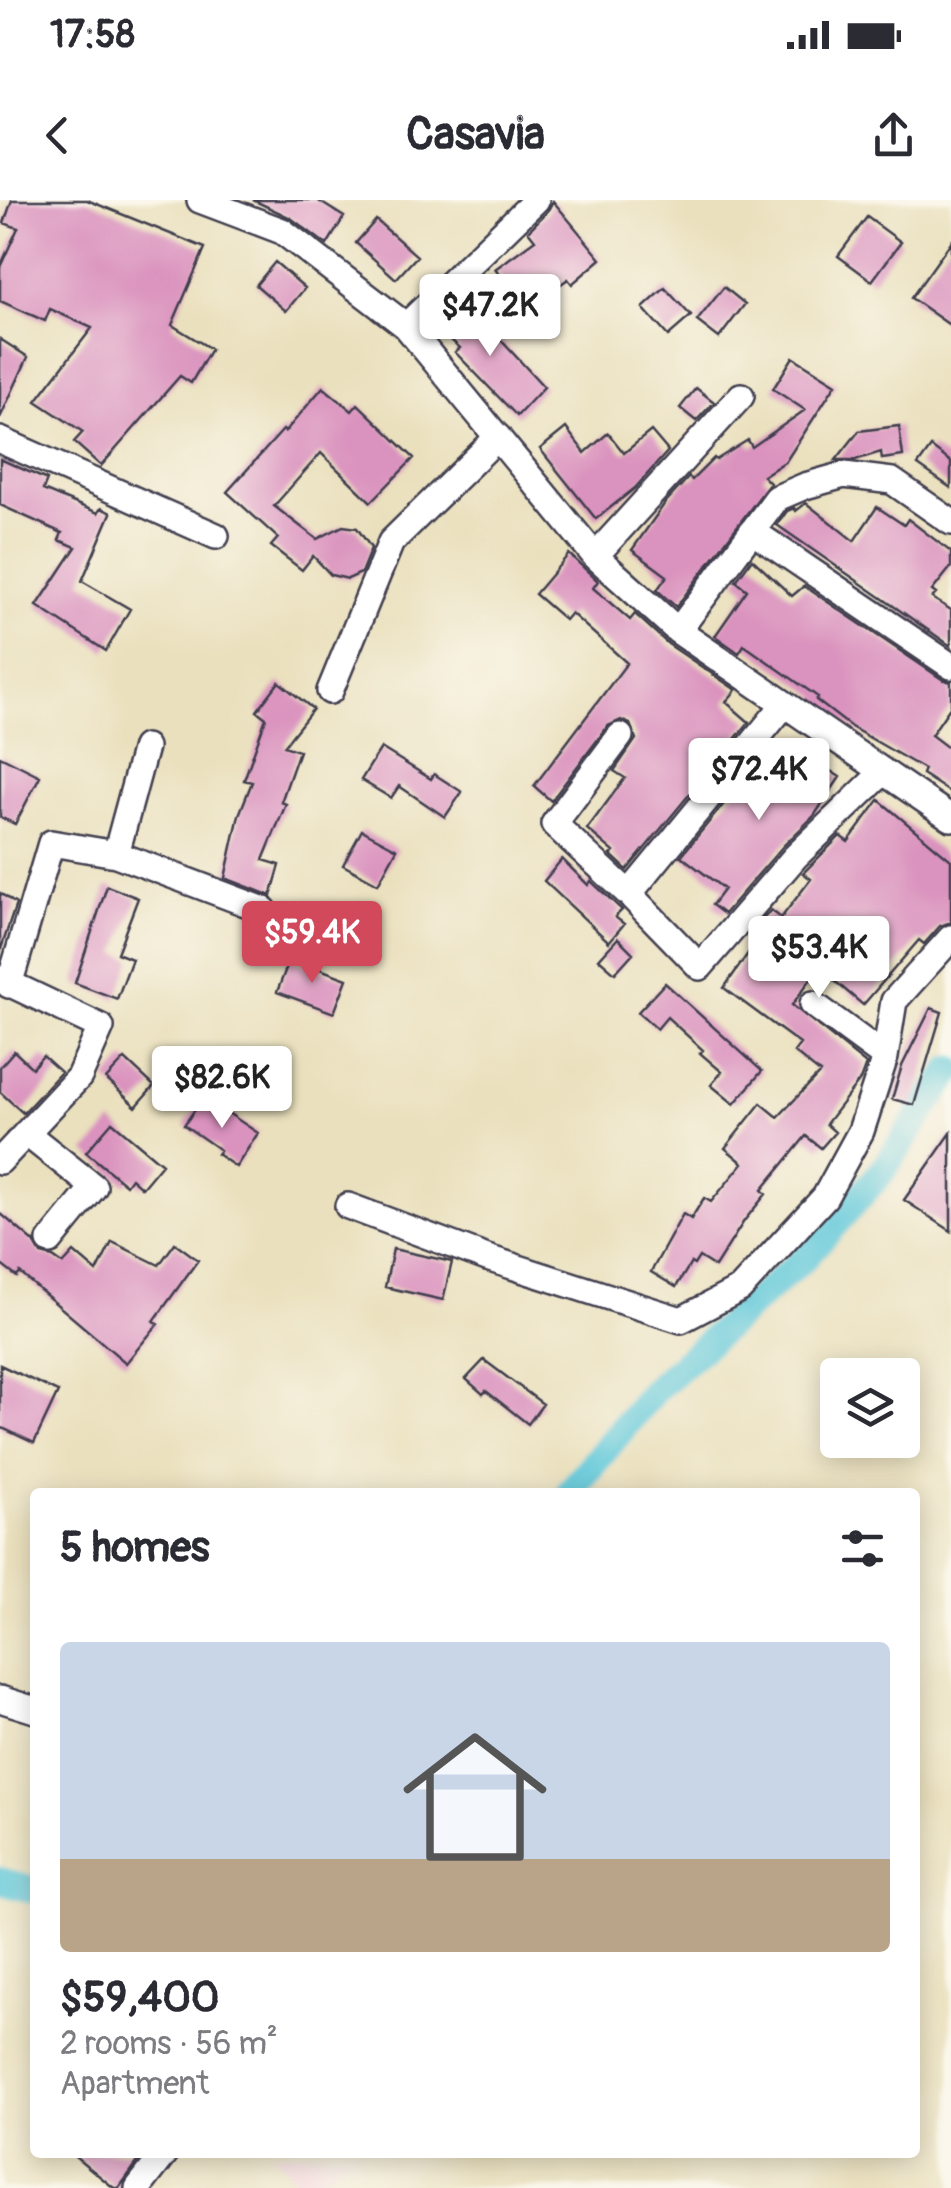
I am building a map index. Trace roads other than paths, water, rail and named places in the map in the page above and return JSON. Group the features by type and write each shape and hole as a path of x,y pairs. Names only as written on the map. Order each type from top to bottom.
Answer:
{"street":[{"path":"200,200 282,231 406,326 595,556 678,631 951,818"},
{"path":"406,326 536,200"},
{"path":"595,556 741,396"},
{"path":"330,691 391,542 498,438"},
{"path":"0,440 216,536"},
{"path":"678,631 777,498 844,475 892,481 951,522"},
{"path":"752,531 951,666"},
{"path":"629,894 784,705"},
{"path":"620,736 554,824 700,967 795,857 883,772"},
{"path":"116,854 145,747"},
{"path":"0,1162 78,1077 101,1027 5,982 51,843 116,854 264,910"},
{"path":"348,1206 486,1258 681,1320 740,1289 824,1197 861,1131 886,1057 894,1002 951,938"},
{"path":"813,1004 886,1057"},
{"path":"26,1133 94,1187 50,1241"},
{"path":"0,1699 30,1708"},
{"path":"138,2188 161,2158"}],"waterway":[{"path":"573,1488 654,1390 805,1257 881,1173 951,1070"},
{"path":"0,1881 30,1889"}]}
